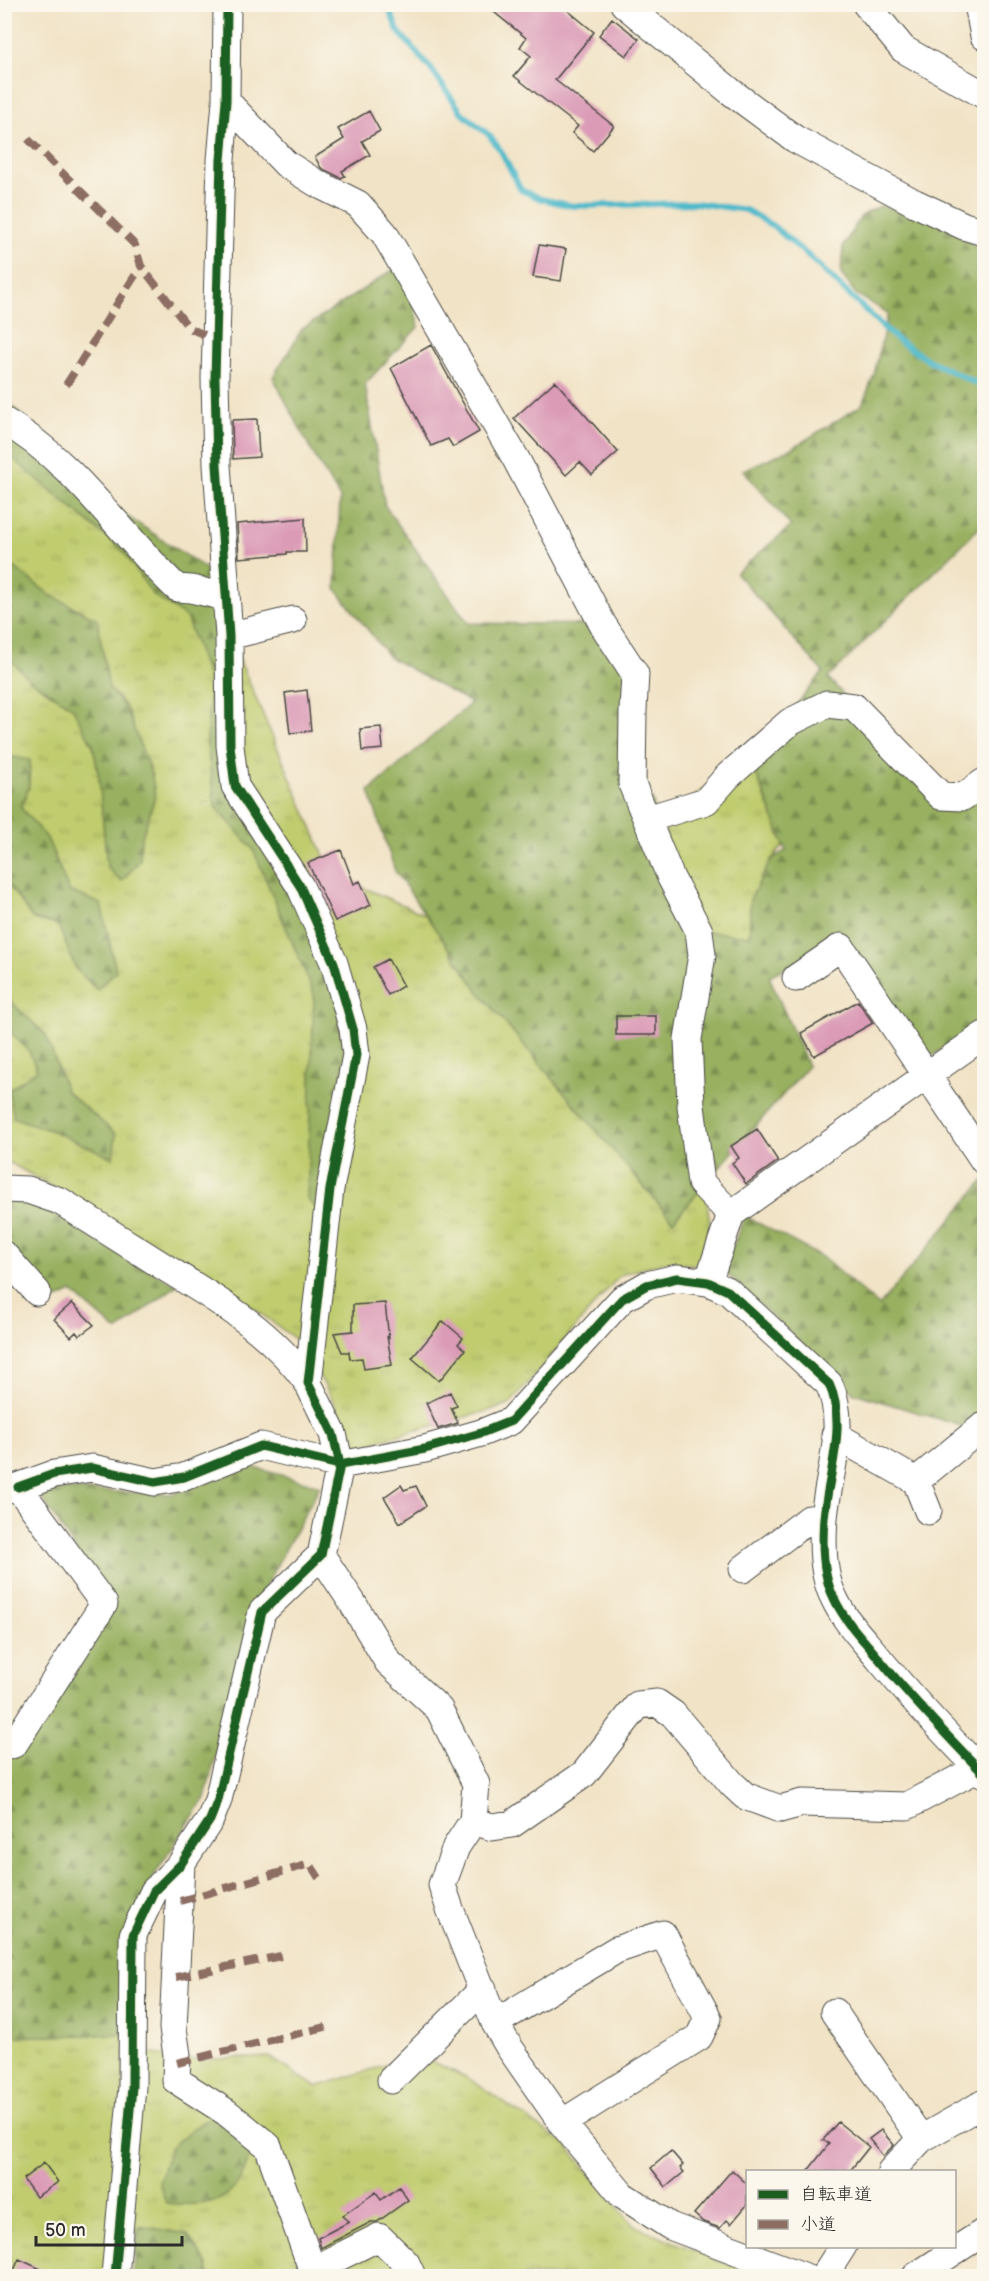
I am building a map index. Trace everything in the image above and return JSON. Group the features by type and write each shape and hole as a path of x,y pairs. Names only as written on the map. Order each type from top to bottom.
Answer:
{"street":[{"path":"227,4 215,378 217,465 229,636 230,746 235,786 300,886 334,963 353,1029 356,1055 330,1189 308,1383"},
{"path":"624,4 730,91 795,139 915,203 964,226 984,232"},
{"path":"866,4 903,49 984,95"},
{"path":"978,4 984,36"},
{"path":"225,100 286,164 318,184 358,204 384,233 516,459 603,625 635,674 632,784 671,878 699,932 702,955 688,1039 691,1106 701,1183 731,1214"},
{"path":"4,421 27,434 89,491 148,561 177,588 226,597"},
{"path":"229,636 292,620"},
{"path":"647,819 706,801 728,776 790,722 827,704 854,706 941,796 963,797 984,782"},
{"path":"796,978 841,947 984,1161"},
{"path":"708,1282 731,1214 984,1035"},
{"path":"4,1189 28,1190 60,1200 231,1308 273,1341 308,1383 333,1434 340,1465 321,1555 262,1612 218,1800 210,1820 181,1864 154,1891 133,1935 132,2087 115,2277"},
{"path":"4,1255 37,1292"},
{"path":"4,1747 14,1744 104,1604 11,1488 54,1474 92,1468 155,1482 184,1477 261,1446 340,1465 425,1449 481,1433 511,1421 622,1299 647,1285 677,1278 708,1282 728,1291 829,1384 836,1398 838,1416 824,1518 825,1568 833,1597 847,1621 914,1701 983,1769 907,1806 802,1803 780,1809 745,1796 732,1784 673,1714 657,1703 638,1705 584,1774 512,1824 492,1827 473,1821"},
{"path":"916,1481 982,1427"},
{"path":"836,1435 916,1481 928,1511"},
{"path":"743,1569 809,1519 824,1518"},
{"path":"321,1555 387,1662 439,1709 476,1784 473,1821 456,1847 442,1885 495,2023 508,2048 562,2123 622,2195 670,2226 803,2277"},
{"path":"181,1864 173,2028 177,2055 176,2080 226,2112 268,2146 311,2266 319,2267 379,2237 409,2270"},
{"path":"495,2023 616,1950 663,1934 708,2018 699,2037 562,2123"},
{"path":"391,2080 483,1989"},
{"path":"834,2012 921,2139"},
{"path":"892,2170 921,2139 984,2103"},
{"path":"956,2246 984,2232"},
{"path":"824,2277 842,2248"},
{"path":"916,2277 948,2250"}],"green space":[{"path":"880,206 945,221 984,254 984,523 828,678 947,808 984,782 984,1022 927,1059 836,942 769,976 808,1066 673,1221 479,992 395,871 369,791 471,703 389,657 336,589 340,498 311,450 273,377 302,329 402,264 419,326 365,384 385,506 468,623 603,625 635,674 643,775 699,931 750,936 750,900 771,860 786,850 749,755 766,742 823,672 736,573 791,526 743,470 791,449 862,405 874,375 888,313 856,294 841,274 843,246 861,216"},
{"path":"5,397 104,508 229,636 332,874 474,936 696,1118 710,1224 700,1265 663,1262 620,1275 509,1405 358,1446 302,1344 206,1273 5,1160"},
{"path":"4,426 89,491 205,568 222,605 245,766 334,963 344,1058 320,1212 307,1199 314,994 253,849 215,806 207,743 210,683 186,617 153,595 123,551 5,452"},
{"path":"4,559 50,595 97,619 109,688 126,708 152,776 155,797 141,840 140,860 122,881 107,868 99,778 93,746 72,707 30,680 5,654"},
{"path":"4,755 30,760 29,787 21,808 47,838 69,891 101,904 116,971 97,990 76,969 58,925 33,919 5,880"},
{"path":"749,755 784,845 771,860 750,900 750,936 699,936 666,844 665,819"},
{"path":"4,995 46,1035 66,1091 116,1134 113,1158 53,1131 14,1118 8,1090 37,1070 29,1051 5,1027"},
{"path":"984,1180 984,1433 854,1393 723,1270 745,1216 822,1257 879,1306"},
{"path":"4,1200 41,1206 102,1244 177,1285 117,1331 72,1292 44,1306 5,1260"},
{"path":"252,1467 320,1486 253,1609 205,1798 153,1877 125,2034 5,2037 4,1758 113,1607 36,1489 173,1494"},
{"path":"125,2034 116,2276 5,2276 4,2037"},
{"path":"132,2050 190,2060 270,2057 316,2087 417,2055 468,2078 566,2145 633,2225 722,2262 771,2276 305,2276 310,2267 290,2276 205,2276 187,2234 129,2233"},
{"path":"208,2119 253,2133 245,2170 229,2193 218,2200 204,2203 166,2203 159,2183 170,2148"},
{"path":"139,2226 187,2234 208,2265 208,2276 133,2276"}],"building":[{"path":"484,4 560,4 594,32 555,80 614,126 593,151 572,133 578,126 514,76 531,56 520,47 526,38"},
{"path":"612,18 639,39 626,56 599,35"},
{"path":"369,111 380,131 362,141 370,155 342,171 345,176 341,178 321,168 315,157 344,139 338,129"},
{"path":"539,245 566,249 561,281 533,277"},
{"path":"431,345 479,432 453,447 448,439 431,446 391,368"},
{"path":"555,381 618,452 592,475 580,462 566,475 514,418"},
{"path":"257,419 259,457 233,459 232,420"},
{"path":"305,518 306,552 239,558 237,524"},
{"path":"307,690 311,731 290,733 285,693"},
{"path":"381,727 383,749 362,751 360,729"},
{"path":"341,850 354,884 360,881 371,905 335,921 308,863"},
{"path":"388,959 403,986 388,995 373,967"},
{"path":"858,1001 873,1023 814,1056 801,1033"},
{"path":"616,1016 656,1016 656,1035 616,1035"},
{"path":"757,1129 778,1161 746,1184 732,1163 739,1158 731,1146"},
{"path":"72,1303 94,1325 79,1336 76,1332 71,1337 54,1319"},
{"path":"385,1303 392,1365 364,1369 362,1358 350,1359 349,1352 342,1352 334,1333 353,1331 353,1305"},
{"path":"443,1321 463,1338 458,1344 465,1350 439,1381 412,1358"},
{"path":"450,1392 457,1406 451,1408 458,1423 438,1429 426,1403"},
{"path":"401,1485 404,1490 416,1486 426,1506 400,1523 384,1497"},
{"path":"838,2122 869,2147 851,2170 809,2170 829,2144 823,2140"},
{"path":"881,2130 894,2145 883,2156 869,2139"},
{"path":"671,2151 683,2165 680,2168 684,2172 666,2187 651,2168"},
{"path":"44,2163 58,2182 36,2197 23,2179"},
{"path":"732,2170 746,2183 746,2206 731,2224 727,2220 720,2228 703,2222 694,2214"},
{"path":"399,2187 408,2200 377,2222 371,2222 321,2248 318,2238 349,2222 342,2216 376,2192 381,2200"},
{"path":"19,2259 58,2277 11,2277"}],"waterway":[{"path":"387,4 398,31 431,69 462,113 489,135 501,151 521,190 541,199 573,206 696,203 746,210 773,226 806,254 896,339 928,360 984,387"}],"marked path":[{"path":"4,6 8,4"},
{"path":"28,139 135,245 141,266 189,328 216,340"},
{"path":"66,385 141,266"},
{"path":"180,1901 310,1864 319,1878"},
{"path":"176,1977 281,1956"},
{"path":"177,2063 333,2025"}],"cycle path":[{"path":"115,2276 132,2087 133,1935 154,1891 181,1864 210,1820 218,1800 262,1612 321,1555 340,1465 333,1434 308,1383 330,1189 356,1055 353,1029 334,963 300,886 235,786 230,746 229,636 217,465 215,378 221,160 226,101 227,4"},
{"path":"18,1487 54,1474 92,1468 155,1482 184,1477 261,1446 340,1465 425,1449 481,1433 511,1421 622,1299 647,1285 677,1278 708,1282 728,1291 829,1384 837,1416 835,1450 823,1528 824,1559 830,1589 838,1607 892,1675 984,1774"}]}
